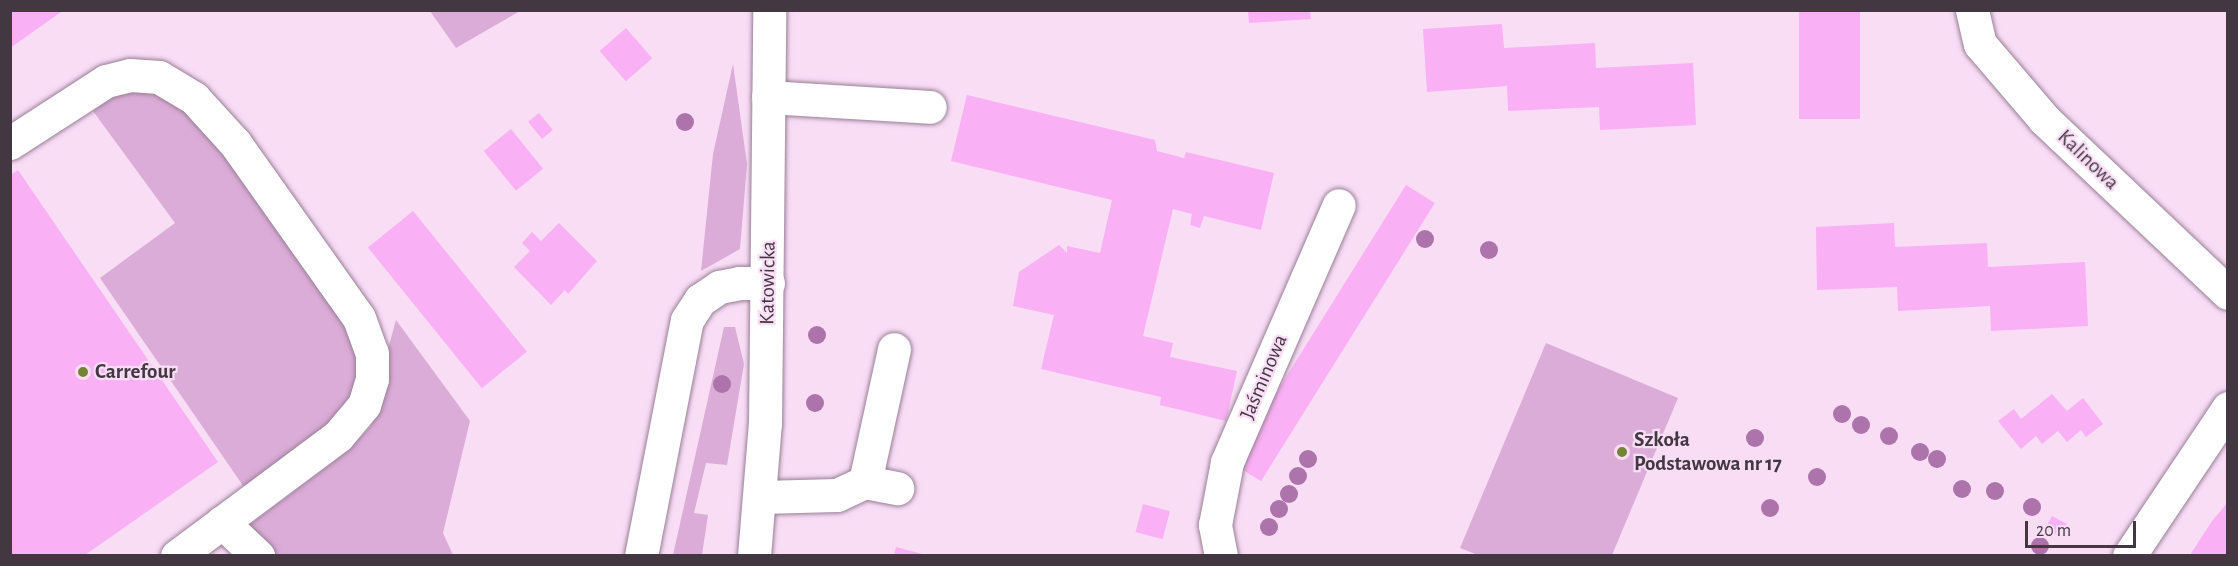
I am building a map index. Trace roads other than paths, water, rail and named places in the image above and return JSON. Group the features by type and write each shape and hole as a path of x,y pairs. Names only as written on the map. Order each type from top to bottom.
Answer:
{"street":[{"name":"Katowicka","path":"754,555 761,497 768,283 769,10"},
{"name":"Kalinowa","path":"1972,10 1980,44 2044,119 2228,293"},
{"path":"10,143 106,81 130,75 159,77 194,98 235,142 358,318 372,352 372,379 364,405 338,436 177,555"},
{"path":"768,97 930,107"},
{"name":"Jaśminowa","path":"1221,555 1215,525 1227,462 1339,205"},
{"path":"641,555 687,320 699,300 719,287 739,283 768,283"},
{"path":"865,482 894,349"},
{"path":"2129,555 2228,408"},
{"path":"761,497 837,495 865,482 897,488"},
{"path":"222,522 258,555"}],"place":[{"name":"Carrefour","path":"83,372"},
{"name":"Szkoła Podstawowa nr 17","path":"1622,452"}]}
